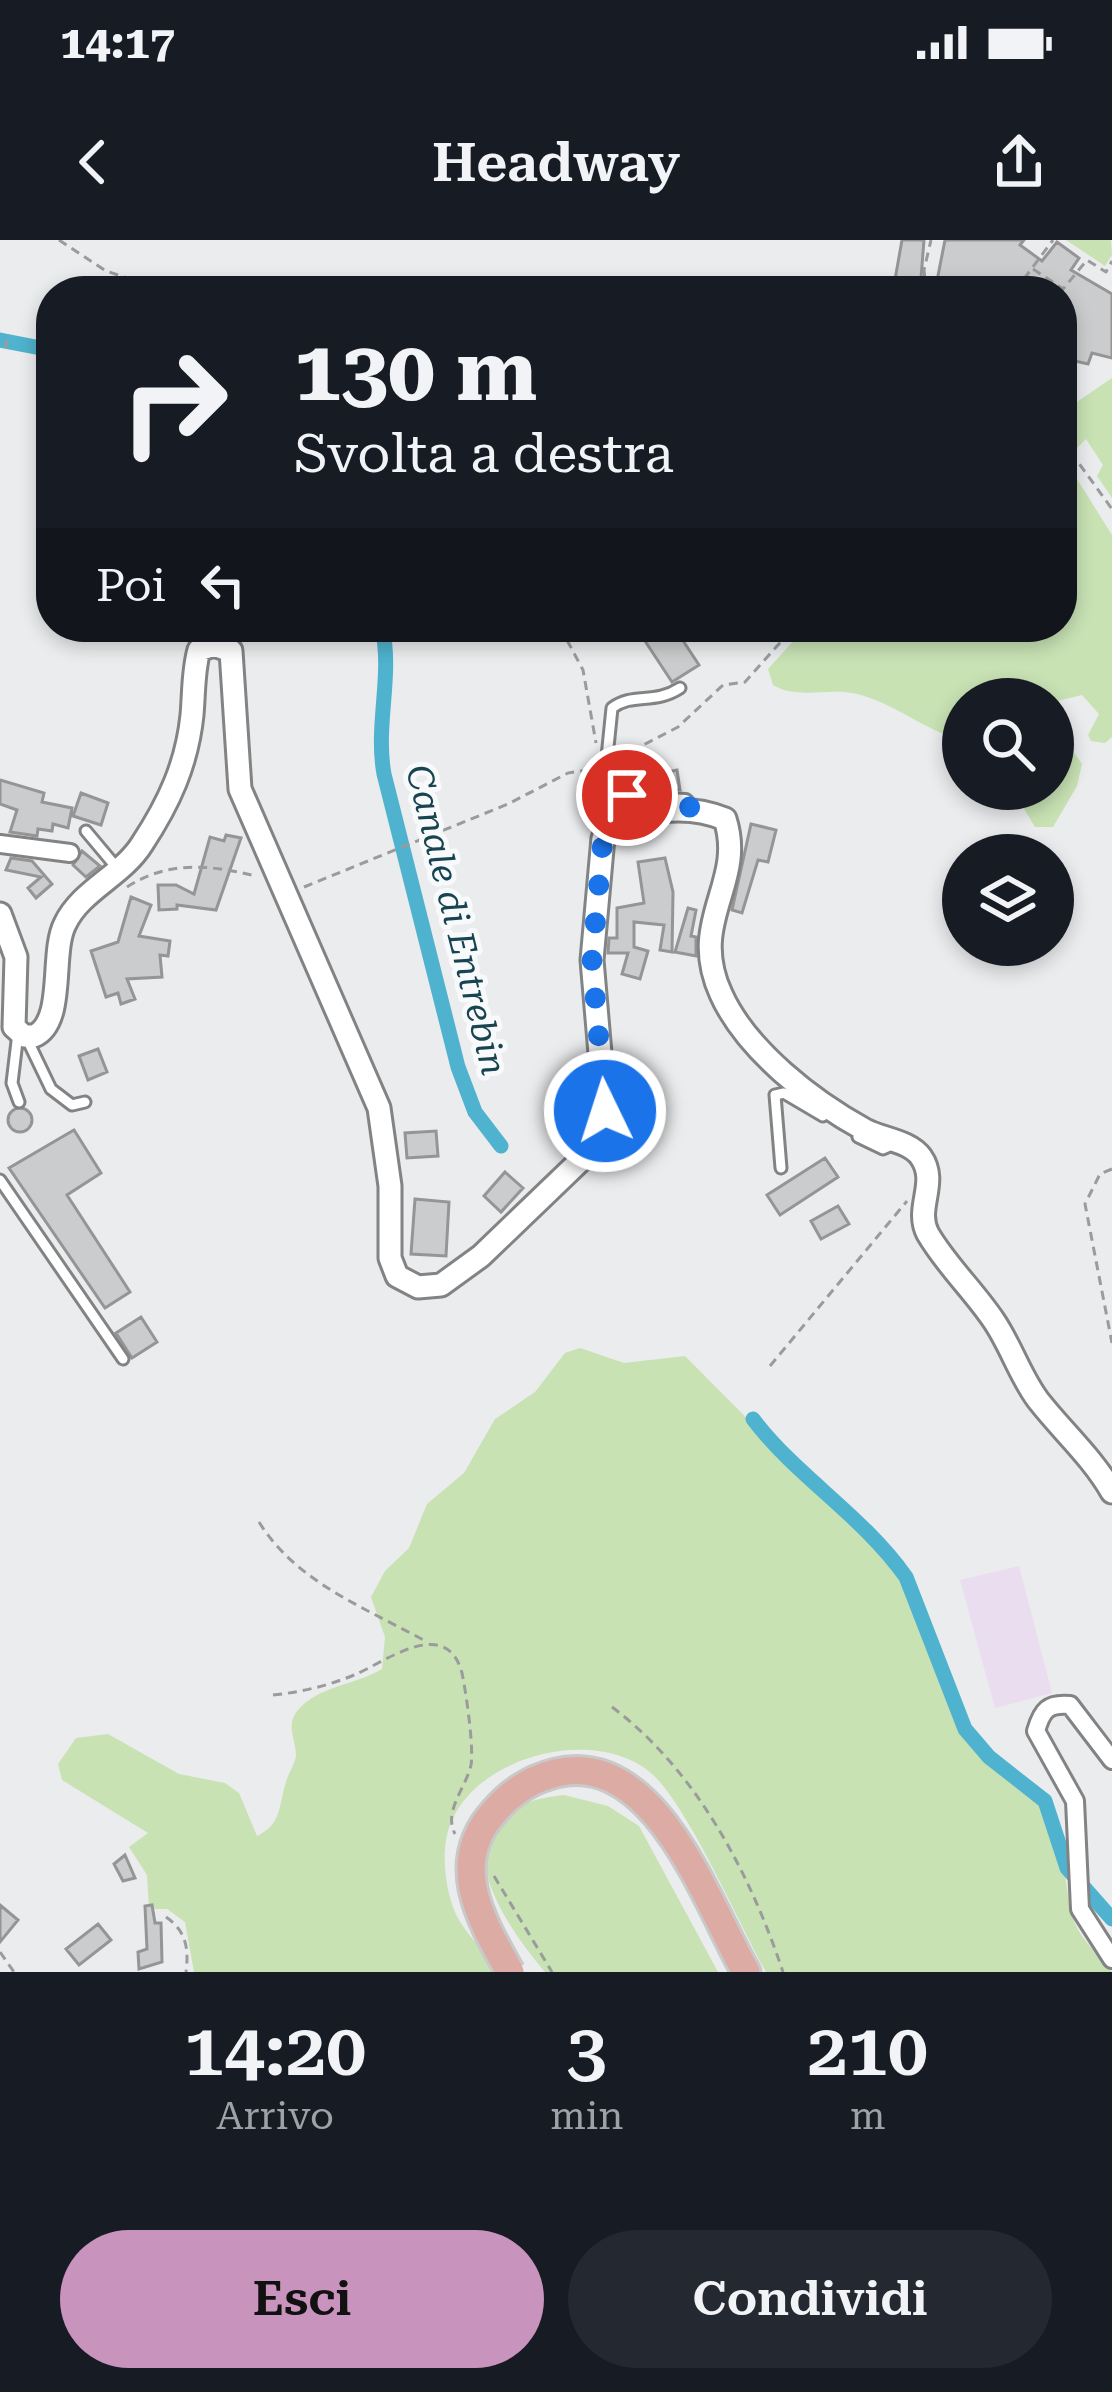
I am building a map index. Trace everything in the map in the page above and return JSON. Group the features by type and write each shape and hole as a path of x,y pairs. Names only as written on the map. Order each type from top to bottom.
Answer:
{"main road":[{"path":"510,1972 479,1916 470,1884 482,1824 534,1778 568,1770 604,1774 635,1790 660,1815 746,1972"}],"street":[{"path":"0,914 16,957 13,1020 23,1035 42,1033 50,1019 55,957 65,923 140,849 181,772 199,650 214,645 231,651 236,667 238,776 280,889 379,1108 390,1186 390,1258 397,1276 418,1287 441,1285 481,1256 530,1202 595,1151 607,1135 592,960 603,838 620,821 694,810"},
{"path":"606,767 634,800 681,800 694,810 725,819 732,841 707,936 714,976 727,1007 778,1067 857,1126 921,1156 929,1178 920,1217 930,1237 997,1324 1039,1401 1088,1455 1112,1492"},
{"path":"0,844 70,853"},
{"path":"1112,1760 1070,1705 1054,1703 1041,1712 1036,1730 1075,1801 1087,1927 1112,1959"}],"lane":[{"path":"606,767 612,708 632,700 658,703 680,688"},
{"path":"86,831 120,872"},
{"path":"23,1035 51,1089 72,1106 85,1102"},
{"path":"19,1102 12,1083 23,1035"},
{"path":"782,1168 772,1105 779,1093 865,1142 883,1149 897,1143"},
{"path":"0,1180 123,1359"}],"path":[{"path":"58,240 121,276"},
{"path":"925,276 931,240"},
{"path":"1027,276 1053,240"},
{"path":"1074,276 1087,260 1106,272 1112,261"},
{"path":"1034,268 1045,276"},
{"path":"5,348 8,340"},
{"path":"1077,461 1112,509"},
{"path":"568,642 583,670 597,748 606,767"},
{"path":"140,849 141,861 124,889 148,873 200,865 261,877 280,889 302,888 406,843"},
{"path":"1112,1169 1100,1174 1085,1204 1112,1343"},
{"path":"770,1366 929,1178"},
{"path":"259,1522 272,1543 307,1575 453,1655 462,1673 471,1765 451,1829 466,1846"},
{"path":"274,1695 310,1690 358,1673 402,1648 428,1643"},
{"path":"612,1707 657,1740 704,1805 783,1972"},
{"path":"481,1862 519,1912 552,1972"},
{"path":"166,1917 181,1928 188,1954 186,1972"},
{"path":"0,1952 14,1972"}],"shaded area":[{"path":"1019,1566 1052,1693 995,1708 960,1580"}],"green space":[{"path":"1066,240 1111,240 1112,255 1105,266"},
{"path":"1112,378 1112,498 1097,476 1103,465 1086,439 1077,448 1077,402"},
{"path":"1077,479 1112,535 1112,737 1105,743 1091,741 1088,735 1099,714 1082,695 1074,697 1074,678 942,678 942,733 857,694 792,692 773,685 768,669 792,642 1077,642"},
{"path":"1074,752 1082,764 1074,791"},
{"path":"1025,810 1063,810 1053,827 1035,827"},
{"path":"580,1348 624,1363 685,1356 887,1559 910,1597 960,1726 979,1750 1038,1796 1053,1818 1074,1921 1112,1972 766,1972 697,1838 666,1790 629,1759 573,1750 515,1763 489,1777 468,1796 449,1828 445,1862 453,1907 468,1934 504,1972 194,1972 185,1922 167,1909 149,1909 147,1875 129,1847 148,1833 62,1780 58,1764 76,1738 108,1734 179,1774 225,1783 239,1793 257,1836 265,1831 278,1813 295,1759 292,1727 298,1710 316,1696 382,1669 385,1637 371,1597 385,1571 409,1548 427,1504 464,1473 495,1419 535,1392 565,1353"},
{"path":"564,1795 608,1806 639,1826 718,1972 545,1972 506,1919 493,1891 485,1864 486,1840 498,1819 524,1804"}],"building":[{"path":"902,240 924,240 921,276 896,276"},
{"path":"945,240 1024,240 1020,245 1042,261 1057,242 1079,258 1071,270 1112,294 1112,358 1092,353 1088,364 1077,361 1077,276 938,276"},
{"path":"646,642 684,642 699,665 672,682"},
{"path":"677,770 680,790 660,789 657,774"},
{"path":"0,780 44,793 42,802 72,808 68,828 53,824 52,831 38,829 37,836 10,832 17,810 0,804"},
{"path":"81,793 108,803 101,825 73,816"},
{"path":"751,824 776,830 768,862 758,860 742,913 732,910"},
{"path":"226,835 241,838 216,910 177,905 177,909 159,910 158,885 176,885 194,894 210,837 224,841"},
{"path":"82,851 100,866 86,877 73,865"},
{"path":"11,858 32,861 52,884 36,898 28,888 41,877 6,870"},
{"path":"665,858 673,892 672,952 660,950 664,925 634,922 634,947 648,951 640,979 622,974 628,953 608,953 609,938 617,938 617,908 644,903 638,862"},
{"path":"131,897 151,905 139,936 170,941 168,956 160,955 162,977 127,979 135,999 121,1004 118,993 106,997 91,951 118,942"},
{"path":"688,908 696,910 691,936 696,937 696,956 675,952"},
{"path":"98,1049 107,1072 88,1080 79,1056"},
{"path":"20,1108 32,1120 20,1132 8,1120"},
{"path":"74,1130 101,1173 67,1195 130,1292 105,1308 9,1168"},
{"path":"436,1131 438,1156 407,1158 405,1133"},
{"path":"825,1158 838,1177 780,1215 767,1195"},
{"path":"505,1172 523,1188 501,1212 484,1196"},
{"path":"415,1199 449,1202 446,1256 411,1254"},
{"path":"838,1206 849,1224 821,1239 811,1221"},
{"path":"141,1317 157,1342 132,1358 116,1333"},
{"path":"125,1855 135,1878 123,1881 114,1864"},
{"path":"0,1905 18,1920 0,1942"},
{"path":"152,1905 155,1923 161,1923 162,1962 139,1969 138,1952 147,1949 145,1906"},
{"path":"98,1924 111,1940 79,1965 66,1949"}],"waterway":[{"name":"Canale di Entrebin","path":"0,340 36,347"},
{"name":"Canale di Entrebin","path":"384,642 384,774 458,1067 475,1112 501,1146"},
{"name":"Canale di Entrebin","path":"753,1419 906,1577 965,1729 989,1757 1045,1801 1067,1868 1112,1919"}],"route":[{"path":"605,1111 592,960 603,838 620,821 694,810 681,800 634,800 627,795"}]}
